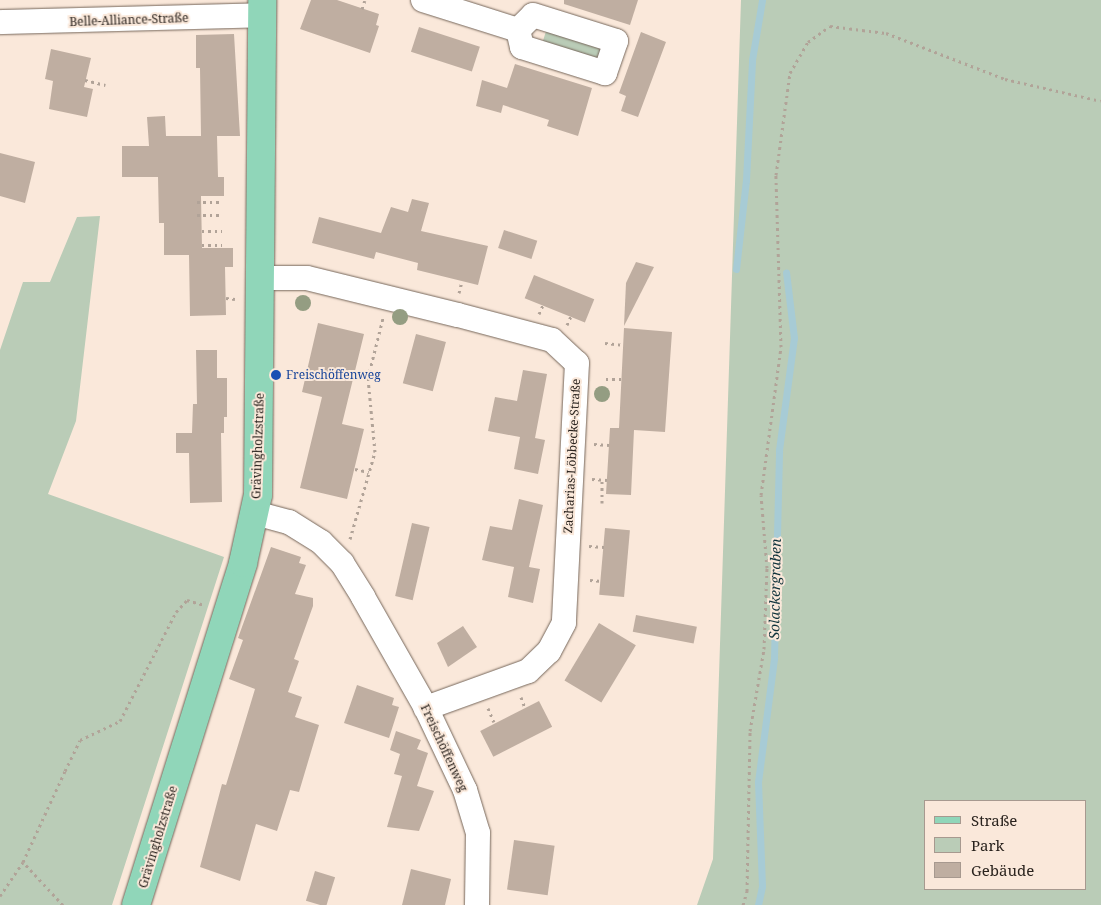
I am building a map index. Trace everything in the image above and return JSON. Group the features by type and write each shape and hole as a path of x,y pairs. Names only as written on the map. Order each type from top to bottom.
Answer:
{"main road":[{"name":"Grävingholzstraße","path":"136,905 255,513 260,443 260,8"}],"street":[{"path":"423,0 518,30"},
{"name":"Belle-Alliance-Straße","path":"0,22 260,8"},
{"name":"Zacharias-Löbbecke-Straße","path":"261,278 308,278 388,296 552,340 577,363 564,623 549,651 528,671 426,708"},
{"name":"Freischöffenweg","path":"255,513 289,522 321,542 342,563 426,708 466,790 477,827 480,864 476,905"}],"path":[{"path":"362,9 364,0"},
{"path":"743,905 747,890 750,731 764,649 767,568 761,495 781,347 776,175 790,73 808,42 830,26 886,33 1005,79 1101,101"},
{"path":"85,80 105,85"},
{"path":"197,202 222,202"},
{"path":"197,215 222,215"},
{"path":"202,231 222,231"},
{"path":"202,245 222,245"},
{"path":"348,546 375,452 368,378 388,296"},
{"path":"606,343 623,345"},
{"path":"354,374 368,378"},
{"path":"606,379 622,379"},
{"path":"354,469 369,472"},
{"path":"602,480 602,504"},
{"path":"0,896 23,862 80,740 120,721 182,606 188,600 210,607"},
{"path":"23,862 63,905"}],"green space":[{"path":"741,0 1101,0 1101,905 697,905 713,859"},
{"path":"548,25 605,43 603,60 541,47"},
{"path":"100,216 76,421 48,494 224,557 112,905 0,905 0,350 23,282 50,282 77,217"}],"building":[{"path":"311,0 337,0 379,14 376,25 379,26 370,53 300,29"},
{"path":"564,0 638,0 630,25 564,4"},
{"path":"419,27 480,47 472,72 411,52"},
{"path":"641,32 666,42 638,117 621,111 626,96 619,93"},
{"path":"234,34 240,136 217,136 218,177 224,177 224,196 201,196 202,248 233,248 233,267 225,267 226,315 190,316 189,255 164,255 164,223 159,223 158,177 122,177 122,146 149,146 147,117 165,116 166,136 201,136 200,68 196,68 196,35"},
{"path":"51,49 91,58 84,87 93,89 87,117 49,109 53,81 45,79"},
{"path":"515,64 592,88 578,136 547,126 549,120 503,105 501,113 476,106 482,80 507,88"},
{"path":"0,153 35,162 25,203 0,196"},
{"path":"412,199 429,203 421,231 488,246 478,285 417,270 418,263 376,252 374,259 312,243 319,217 381,233 391,207 408,212"},
{"path":"504,230 537,241 531,259 498,248"},
{"path":"636,262 654,267 624,326 626,283"},
{"path":"534,275 594,299 585,323 525,298"},
{"path":"318,323 364,334 342,424 364,429 347,499 300,488 322,397 302,392"},
{"path":"624,328 672,332 665,432 634,430 631,495 606,494 610,428 619,428"},
{"path":"416,334 446,342 433,391 403,383"},
{"path":"196,350 217,350 217,378 227,378 227,417 224,417 224,433 221,433 222,502 190,503 189,453 176,453 176,433 192,433 193,404 197,404"},
{"path":"523,370 547,374 535,438 545,440 538,474 514,469 520,437 488,431 495,397 517,401"},
{"path":"519,499 543,505 529,567 540,569 533,603 508,597 514,567 482,560 490,526 512,530"},
{"path":"412,523 430,527 413,600 395,596"},
{"path":"605,528 630,530 624,597 599,595"},
{"path":"271,547 301,557 299,563 306,565 295,594 313,598 313,606 294,659 299,661 288,692 302,697 295,717 319,725 299,792 290,790 277,831 256,824 240,881 200,867 222,784 226,785 255,689 229,679 243,640 238,638"},
{"path":"636,615 697,627 694,644 633,632"},
{"path":"599,623 636,645 601,703 564,680"},
{"path":"463,626 477,647 448,667 437,643"},
{"path":"357,685 394,698 392,705 399,707 389,738 344,723"},
{"path":"539,701 552,727 493,757 480,731"},
{"path":"396,731 421,740 417,749 428,753 417,786 434,791 419,831 387,827 402,776 394,774 400,754 390,750"},
{"path":"514,840 555,846 548,895 507,890"},
{"path":"411,869 451,879 445,905 402,905"},
{"path":"315,871 335,877 327,905 306,901"}],"waterway":[{"path":"736,269 746,180 752,60 762,0"},
{"name":"Solackergraben","path":"758,905 762,886 758,782 774,658 779,450 794,338 786,272"}],"place":[{"name":"Freischöffenweg","path":"276,375"}]}
